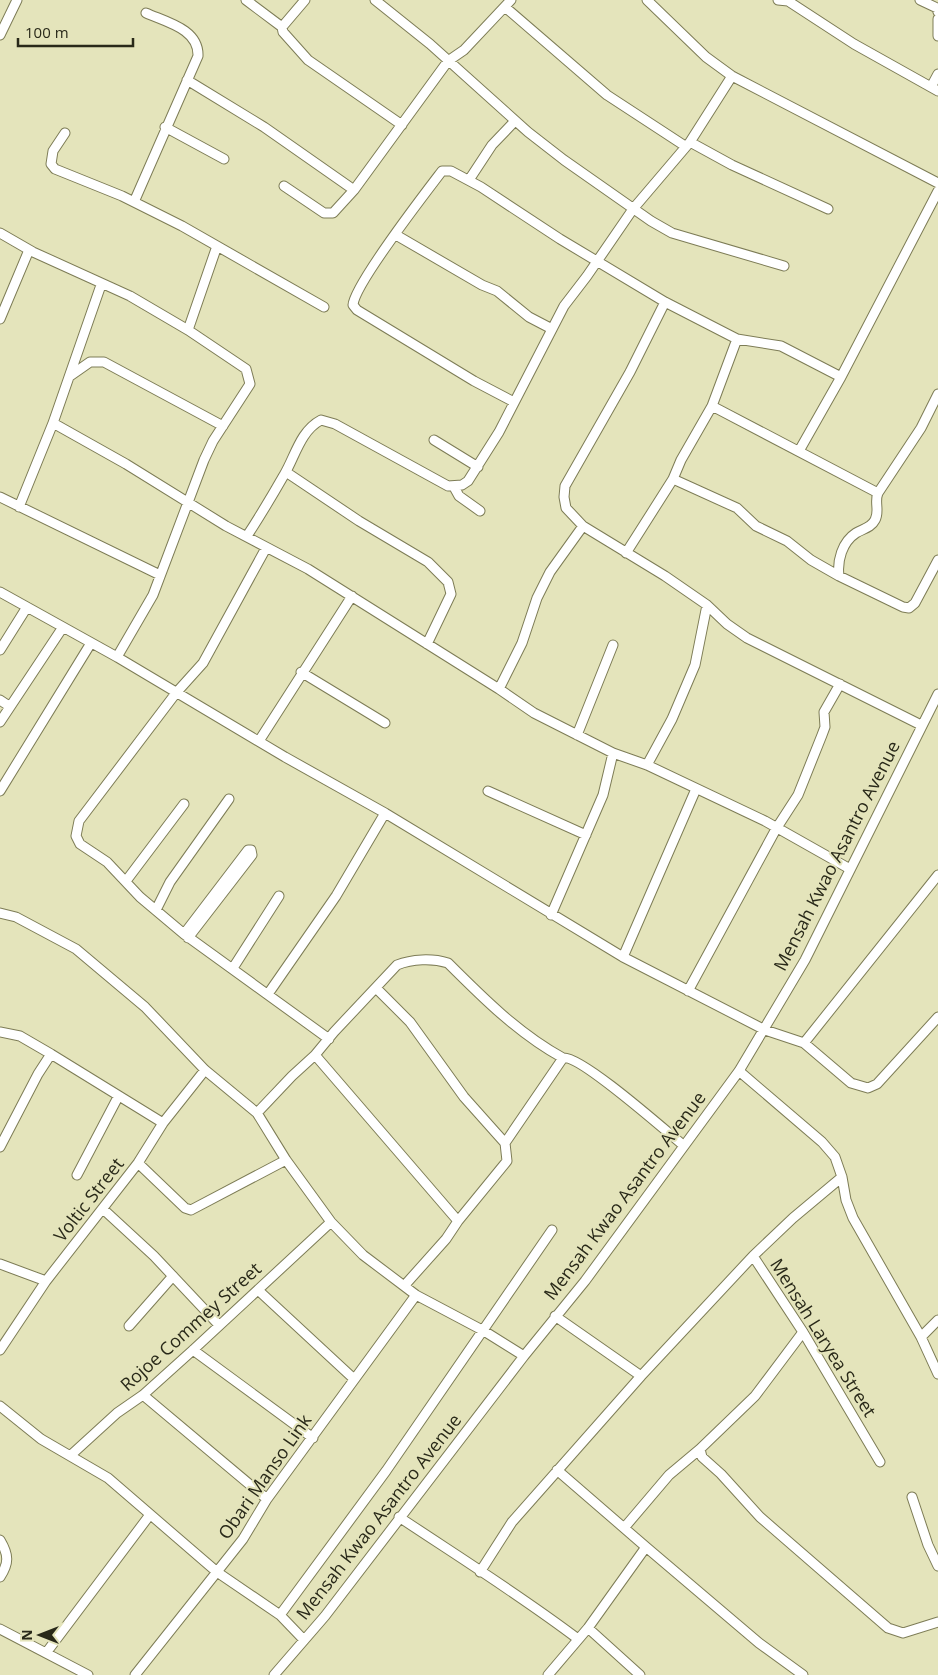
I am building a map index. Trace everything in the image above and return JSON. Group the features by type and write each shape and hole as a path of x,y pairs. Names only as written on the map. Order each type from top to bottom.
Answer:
{"street":[{"path":"0,35 17,0"},
{"path":"246,0 282,26 283,32 308,60 402,125"},
{"path":"282,26 305,0"},
{"path":"375,0 430,44 515,121 564,160 633,209 672,233 784,266"},
{"path":"647,0 706,57 732,76 938,183"},
{"path":"778,0 788,2 854,44 935,89 938,74"},
{"path":"920,0 937,8 938,12"},
{"path":"284,186 328,214 333,213 354,190 448,61 464,50 507,3 607,95 688,144 828,209"},
{"path":"134,202 165,127 198,56 197,42 176,25 146,13"},
{"path":"938,19 938,36"},
{"path":"247,536 286,472 306,434 320,420 335,424 448,486 462,486 468,481 499,432 564,306 633,209 688,144 732,76"},
{"path":"187,80 264,127 354,190"},
{"path":"469,180 492,145 515,121"},
{"path":"165,127 224,159"},
{"path":"65,133 52,151 51,164 55,169 134,202 217,246 324,307"},
{"path":"514,402 474,381 357,310 353,305 353,299 442,171 451,171 469,180 665,302 737,339 781,346 840,377"},
{"path":"799,451 938,191"},
{"path":"0,233 29,250 101,285 130,296 188,330 246,369 250,377 250,384 222,426 204,460 153,595 118,657"},
{"path":"396,235 482,285 497,291 529,317 552,329"},
{"path":"188,330 208,277 217,246"},
{"path":"0,319 29,250"},
{"path":"19,507 53,424 101,285"},
{"path":"665,302 630,372 566,486 564,497 566,508 583,526 707,605 728,624 754,642 921,725"},
{"path":"626,553 673,479 681,460 712,406 737,339"},
{"path":"70,376 90,362 104,362 222,426"},
{"path":"838,576 839,558 850,538 875,521 878,513 878,493 921,428 938,394"},
{"path":"712,406 878,493"},
{"path":"53,424 352,596 534,713 613,753 647,765 696,789 850,869"},
{"path":"434,440 478,467"},
{"path":"286,472 359,522 428,562 448,582 451,594 427,644"},
{"path":"673,479 737,508 756,526 787,542 838,576 903,607 909,608 915,604 938,560"},
{"path":"454,487 462,499 480,511"},
{"path":"0,497 160,576"},
{"path":"499,689 522,643 537,598 550,572 583,526"},
{"path":"266,548 203,663 176,693 84,814 75,831 80,844 100,856 140,897 186,936 233,968 329,1039"},
{"path":"0,592 118,657 176,693 385,812 623,957 765,1030 804,1042 851,1084 868,1088 877,1084 938,1018"},
{"path":"259,741 301,672 352,596"},
{"path":"647,765 672,719 695,665 707,605"},
{"path":"0,650 27,607"},
{"path":"0,722 63,627"},
{"path":"0,791 91,643"},
{"path":"577,735 614,645"},
{"path":"301,672 385,723"},
{"path":"688,991 776,829 798,795 825,727 824,712 840,684"},
{"name":"Mensah Kwao Asantro Avenue","path":"274,1675 304,1640 555,1316 596,1267 683,1145 739,1071 805,960 938,694"},
{"path":"0,700 9,706"},
{"path":"552,915 603,795 613,753"},
{"path":"623,957 696,789"},
{"path":"488,791 586,835"},
{"path":"156,910 170,882 228,799"},
{"path":"126,881 184,804"},
{"path":"268,994 341,887 385,812"},
{"path":"804,1042 938,875"},
{"path":"186,936 227,883"},
{"path":"233,968 279,896"},
{"path":"0,913 16,917 76,949 145,1007 205,1070 257,1113 286,1160 331,1222 363,1255 416,1295 484,1331 524,1356"},
{"path":"257,1113 315,1055 397,965 408,960 440,961 448,963 487,1002 541,1044 563,1058 570,1058 600,1077 683,1145"},
{"path":"376,988 410,1022 464,1098 505,1143 507,1161 458,1221 446,1239 404,1286"},
{"path":"0,1032 20,1036 163,1123"},
{"path":"0,1146 38,1074 51,1054"},
{"path":"315,1055 458,1221"},
{"path":"505,1143 563,1058"},
{"name":"Voltic Street","path":"1,1347 46,1281 138,1163 163,1123 205,1070"},
{"path":"739,1071 822,1142 835,1156 842,1177 846,1200 853,1218 921,1337 938,1374"},
{"path":"78,1175 118,1097"},
{"path":"138,1163 185,1208 191,1210 286,1160"},
{"name":"Mensah Laryea Street","path":"842,1177 793,1218 753,1256 804,1332 880,1462"},
{"path":"103,1209 173,1276 218,1324"},
{"name":"Rojoe Commey Street","path":"71,1455 117,1413 143,1395 331,1222"},
{"path":"280,1616 386,1471 552,1230"},
{"path":"480,1572 505,1530 641,1376 753,1256"},
{"path":"0,1264 46,1281"},
{"path":"129,1326 173,1276"},
{"path":"258,1290 354,1379"},
{"name":"Obari Manso Link","path":"135,1675 243,1539 267,1499 416,1295"},
{"path":"555,1316 641,1376"},
{"path":"921,1337 938,1320"},
{"path":"624,1528 669,1475 700,1449 754,1396 804,1332"},
{"path":"192,1350 313,1438"},
{"path":"143,1395 267,1499"},
{"path":"0,1406 41,1439 108,1478 149,1516 217,1572 280,1616 304,1640"},
{"path":"700,1449 702,1457 721,1474 760,1517 888,1628 903,1633 938,1622"},
{"path":"557,1470 759,1643 803,1675"},
{"path":"912,1497 928,1545 938,1566"},
{"path":"46,1652 149,1516"},
{"path":"399,1517 480,1572 518,1595 578,1639"},
{"path":"0,1540 8,1556 8,1565 0,1577"},
{"path":"548,1675 588,1628 646,1547"},
{"path":"588,1628 640,1675"},
{"path":"0,1629 88,1675"}]}
